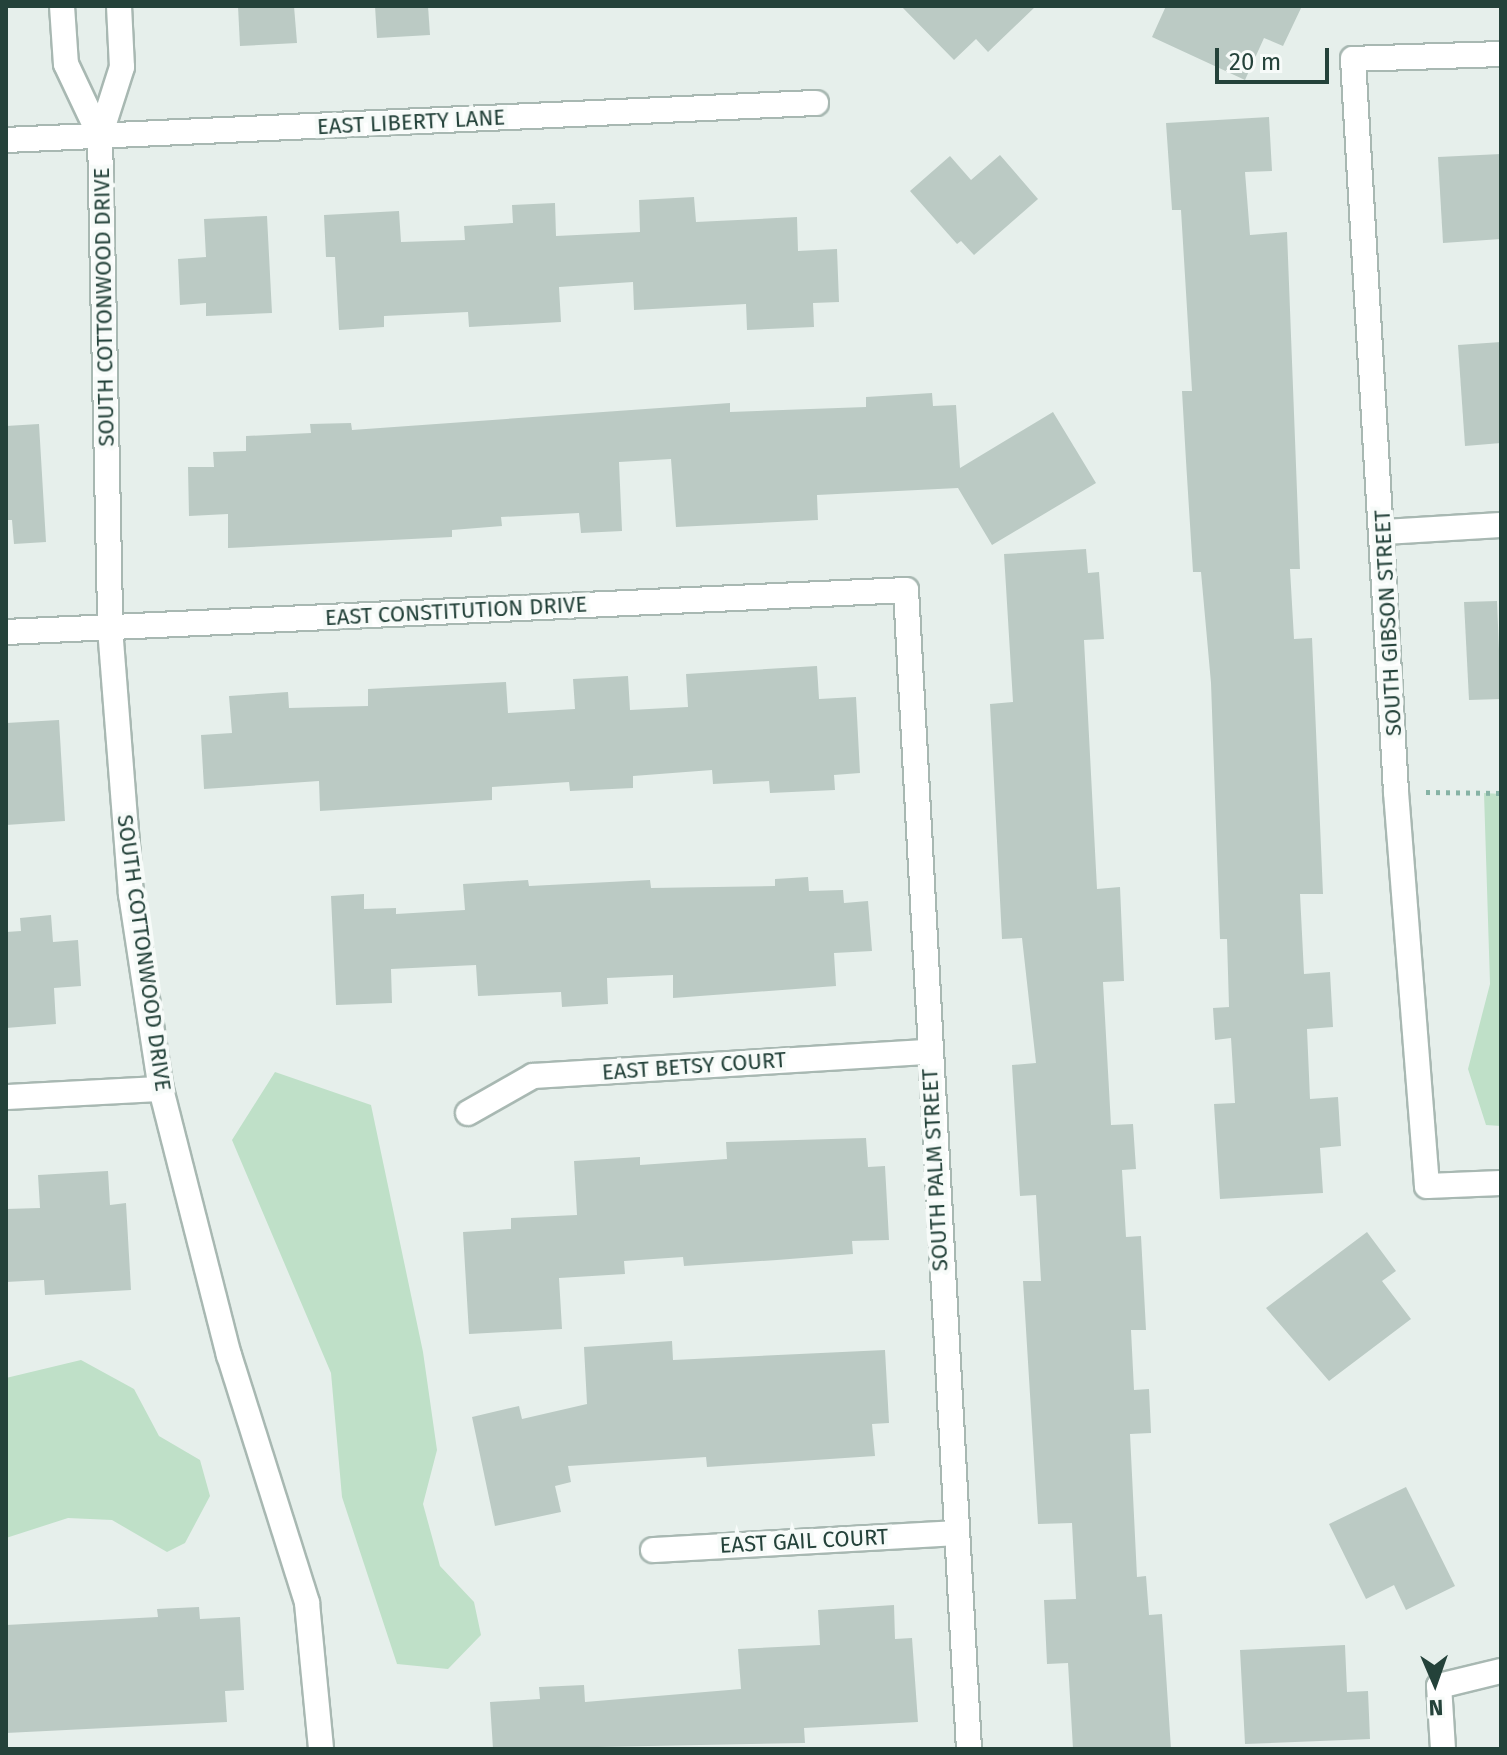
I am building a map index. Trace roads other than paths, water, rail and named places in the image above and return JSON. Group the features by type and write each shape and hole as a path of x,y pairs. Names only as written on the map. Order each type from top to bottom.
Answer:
{"street":[{"name":"SOUTH COTTONWOOD DRIVE","path":"62,6 66,64 100,136"},
{"name":"SOUTH COTTONWOOD DRIVE","path":"119,6 122,67 100,136 110,628 131,894 161,1089 229,1355 307,1603 321,1749"},
{"name":"SOUTH GIBSON STREET","path":"1501,54 1353,59 1384,532 1396,792 1427,1186 1501,1183"},
{"name":"EAST LIBERTY LANE","path":"6,140 816,103"},
{"path":"1384,532 1501,525"},
{"name":"EAST CONSTITUTION DRIVE","path":"6,632 906,590"},
{"name":"SOUTH PALM STREET","path":"906,590 969,1749"},
{"name":"EAST BETSY COURT","path":"468,1113 533,1076 929,1052"},
{"path":"6,1097 161,1089"},
{"name":"EAST GAIL COURT","path":"653,1550 955,1533"},
{"path":"1443,1749 1439,1686 1501,1671"}]}
